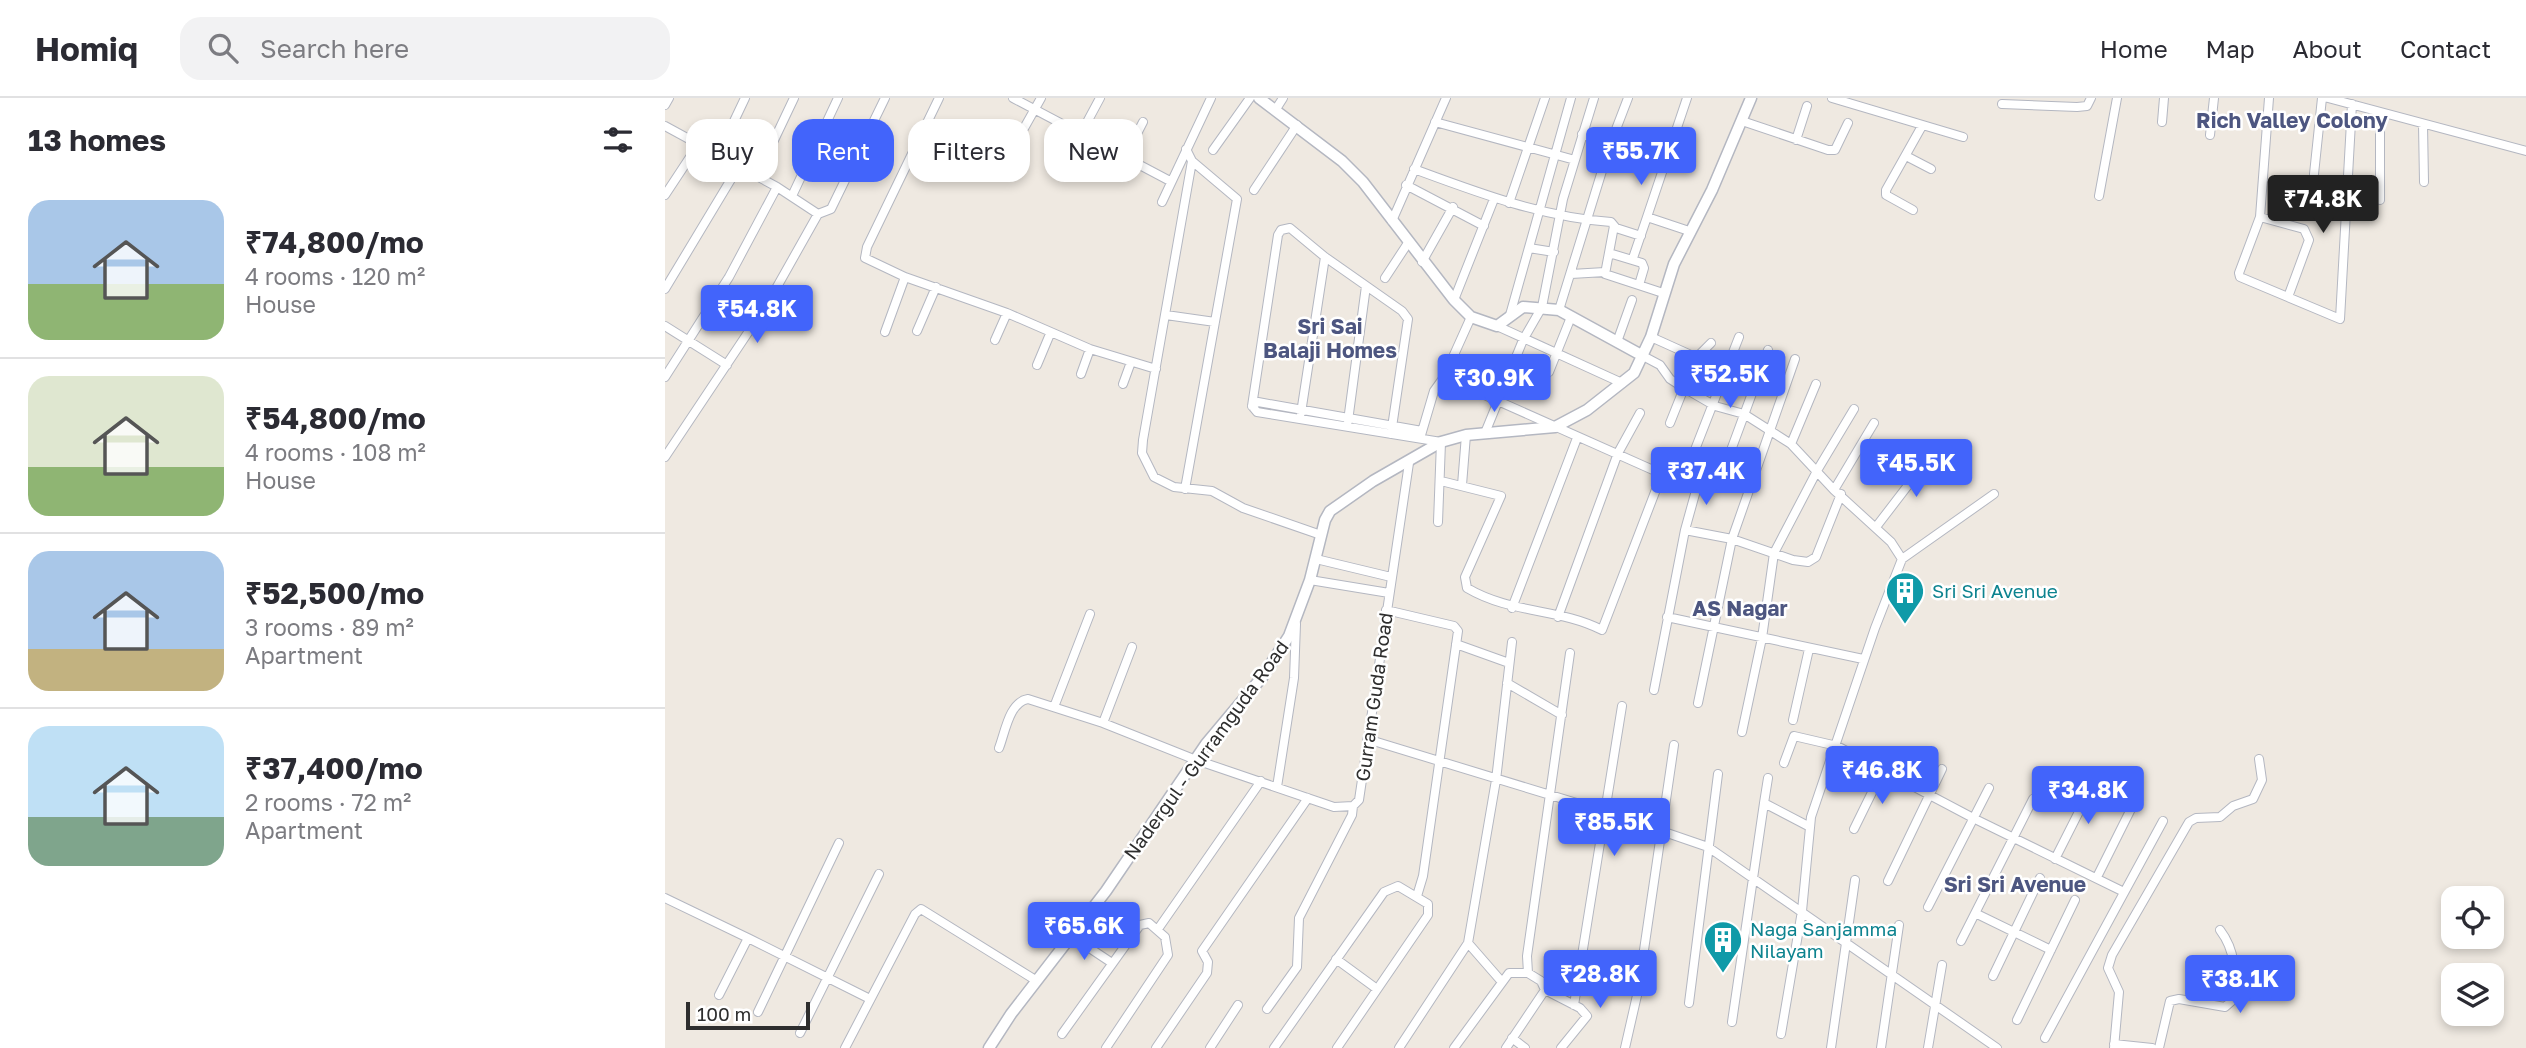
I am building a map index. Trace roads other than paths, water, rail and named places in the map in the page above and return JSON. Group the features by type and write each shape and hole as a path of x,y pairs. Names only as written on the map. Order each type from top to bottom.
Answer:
{"main road":[{"path":"1259,98 1297,125 1363,182 1422,262 1471,317 1497,326 1523,307 1559,310 1643,356"},
{"name":"Nadergul - Gurramguda Road","path":"989,1048 1037,981 1073,937 1206,744 1263,676 1289,636 1310,580 1330,511 1340,502 1441,442 1466,435 1555,427 1587,410 1634,373 1651,337 1663,293 1689,230 1712,190 1751,98"}],"street":[{"path":"665,105 669,98"},
{"path":"735,119 745,98"},
{"path":"778,132 794,98"},
{"path":"792,196 838,98"},
{"path":"665,457 769,301 818,214 831,209 884,98"},
{"path":"939,98 865,253 869,262 1007,313 1050,334 1090,349 1156,369"},
{"path":"1013,98 1053,119"},
{"path":"1029,119 1041,98"},
{"path":"1089,119 1100,98"},
{"path":"1162,202 1211,98"},
{"path":"1213,150 1250,98"},
{"path":"1276,109 1283,98"},
{"path":"1392,221 1446,98"},
{"path":"1510,203 1545,98"},
{"path":"1510,315 1571,98"},
{"path":"1485,433 1523,340 1542,307 1561,216 1594,98"},
{"path":"1559,310 1610,145 1629,98"},
{"path":"1633,258 1686,100 1676,98"},
{"path":"1832,98 1963,137"},
{"path":"2002,104 2077,107 2087,106 2091,98"},
{"path":"2099,196 2117,98"},
{"path":"2162,122 2164,98"},
{"path":"2210,135 2214,98"},
{"path":"2269,98 2260,216 2239,272 2240,277 2342,317 2352,104"},
{"path":"2314,174 2322,98"},
{"path":"2329,98 2526,151"},
{"path":"1796,139 1808,106"},
{"path":"2380,112 2380,200"},
{"path":"1742,121 1835,150 1848,123"},
{"path":"1435,122 1575,160"},
{"path":"2423,124 2424,182"},
{"path":"1254,190 1297,125"},
{"path":"665,126 686,138"},
{"path":"1913,210 1886,195 1886,190 1922,126"},
{"path":"1582,134 1610,145"},
{"path":"1185,489 1237,199 1192,161 1186,149"},
{"path":"1906,156 1931,169"},
{"path":"1192,161 1142,453 1154,477 1174,487 1212,491 1243,508 1321,535"},
{"path":"665,195 686,163"},
{"path":"1143,167 1170,181"},
{"path":"1414,169 1495,199 1561,216 1611,222 1614,226 1641,236"},
{"path":"665,289 729,182"},
{"path":"768,182 818,214"},
{"path":"1406,185 1453,207 1484,226"},
{"path":"665,377 689,341 777,187"},
{"path":"1454,300 1495,199"},
{"path":"1422,262 1453,207"},
{"path":"2260,216 2304,229 2308,234 2309,240 2288,297"},
{"path":"1647,217 1689,230"},
{"path":"1605,272 1614,226"},
{"path":"1391,430 1408,319 1402,311 1325,257 1296,232 1290,228 1281,230 1252,406 1257,412 1301,415 1347,423 1421,435 1441,442 1437,522"},
{"path":"1385,278 1408,243"},
{"path":"1529,248 1554,253"},
{"path":"1609,253 1633,258 1642,263 1644,268 1639,285"},
{"path":"1301,415 1325,257"},
{"path":"1571,274 1605,272"},
{"path":"1605,272 1608,276 1663,293"},
{"path":"885,332 905,277"},
{"path":"1347,423 1366,286"},
{"path":"917,331 936,288"},
{"path":"1617,342 1632,300"},
{"path":"995,340 1007,313"},
{"path":"1166,316 1215,322"},
{"path":"1421,435 1434,391 1444,377 1471,317"},
{"path":"1549,372 1571,317"},
{"path":"665,326 727,365"},
{"path":"1497,326 1622,383"},
{"path":"1037,365 1050,334"},
{"path":"1651,337 1713,365"},
{"path":"1689,465 1715,406 1739,337"},
{"path":"1669,423 1696,358 1711,343"},
{"path":"1081,374 1090,349"},
{"path":"1720,480 1768,350"},
{"path":"1643,356 1660,365 1670,379 1684,388 1715,406 1744,414 1791,444 1877,527 1902,559"},
{"path":"1698,703 1732,540 1795,359"},
{"path":"1123,384 1131,362"},
{"path":"1441,481 1501,496 1464,584 1476,593 1512,608 1521,607 1585,622 1602,630 1662,474 1444,377"},
{"path":"1791,444 1816,384"},
{"path":"1742,733 1762,638 1774,553 1818,469 1854,409"},
{"path":"1558,617 1618,453 1640,413"},
{"path":"1685,530 1732,540 1808,562 1816,556 1838,492 1874,423"},
{"path":"1462,485 1466,435"},
{"path":"1512,608 1577,438"},
{"path":"1862,443 1919,471"},
{"path":"1877,527 1931,454"},
{"name":"Gurram Guda Road","path":"999,748 1014,707 1021,700 1103,723 1196,761 1334,807 1353,806 1359,800 1409,463"},
{"path":"1654,690 1685,530 1700,476"},
{"path":"1781,1034 1802,911 1811,817 1837,746 1863,659 1902,559 1994,494"},
{"path":"1316,559 1391,577"},
{"path":"1310,580 1389,593"},
{"path":"1386,610 1454,626 1458,631 1423,876 1417,896"},
{"path":"1053,707 1090,614"},
{"path":"1277,787 1294,678 1297,614"},
{"path":"1667,617 1863,659"},
{"path":"1399,1048 1468,943 1496,779 1512,642"},
{"path":"1456,644 1509,663"},
{"path":"1103,723 1132,647"},
{"path":"1793,720 1809,649"},
{"path":"1528,973 1534,901 1570,653"},
{"path":"1507,683 1562,715"},
{"path":"1574,1005 1622,706"},
{"path":"1784,763 1794,736 1837,746 1975,819 2125,892"},
{"path":"1367,739 1606,812 1708,847 1997,1048"},
{"path":"1625,1048 1638,991 1674,745"},
{"path":"2153,1048 2114,1046 2119,992 2108,968 2112,955 2189,822 2196,817 2220,817 2233,806 2253,799 2262,780 2259,759"},
{"path":"1888,881 1932,795 1942,769"},
{"path":"1854,829 1883,770"},
{"path":"1689,1003 1718,774"},
{"path":"1732,1022 1768,778"},
{"path":"2055,859 2095,780"},
{"path":"1158,929 1261,781"},
{"path":"1928,907 1989,788"},
{"path":"1156,1048 1207,973 1208,961 1202,951 1308,798"},
{"path":"1961,942 2033,799"},
{"path":"1763,803 1810,827"},
{"path":"2097,877 2134,803"},
{"path":"1267,1009 1297,968 1299,918 1353,806"},
{"path":"2045,1038 2163,821"},
{"path":"758,1012 839,843"},
{"path":"800,1033 879,874"},
{"path":"1993,976 2040,878"},
{"path":"1831,1048 1855,880"},
{"path":"1274,1048 1388,888 1398,886 1428,904 1428,915 1336,1048"},
{"path":"665,898 870,999"},
{"path":"2017,1020 2075,900"},
{"path":"845,1048 915,914 921,909 1037,981"},
{"path":"1977,914 2051,950"},
{"path":"1062,1034 1140,925 1149,923 1158,929 1167,943 1165,961 1106,1048"},
{"path":"1881,1048 1899,925"},
{"path":"2159,1048 2170,1001 2179,999 2225,1007 2232,1000 2233,955 2230,943 2220,930"},
{"path":"1073,937 1112,963"},
{"path":"719,995 748,939"},
{"path":"1468,943 1502,982"},
{"path":"1336,959 1377,989"},
{"path":"1929,1048 1942,965"},
{"path":"1454,1048 1509,973 1528,973 1541,981 1545,990 1586,1012 1586,1019 1562,1048"},
{"path":"1506,1048 1545,990"},
{"path":"1210,1048 1238,1005"},
{"path":"1977,1048 1979,1035"},
{"path":"1512,1038 1525,1048"}],"place":[{"name":"Sri Sri Avenue","path":"1905,625"},
{"name":"Naga Sanjamma Nilayam","path":"1723,974"}],"district":[{"name":"Rich Valley Colony","path":"2292,121"},
{"name":"Sri Sai Balaji Homes","path":"1330,339"},
{"name":"AS Nagar","path":"1740,609"},
{"name":"Sri Sri Avenue","path":"2015,885"}]}
